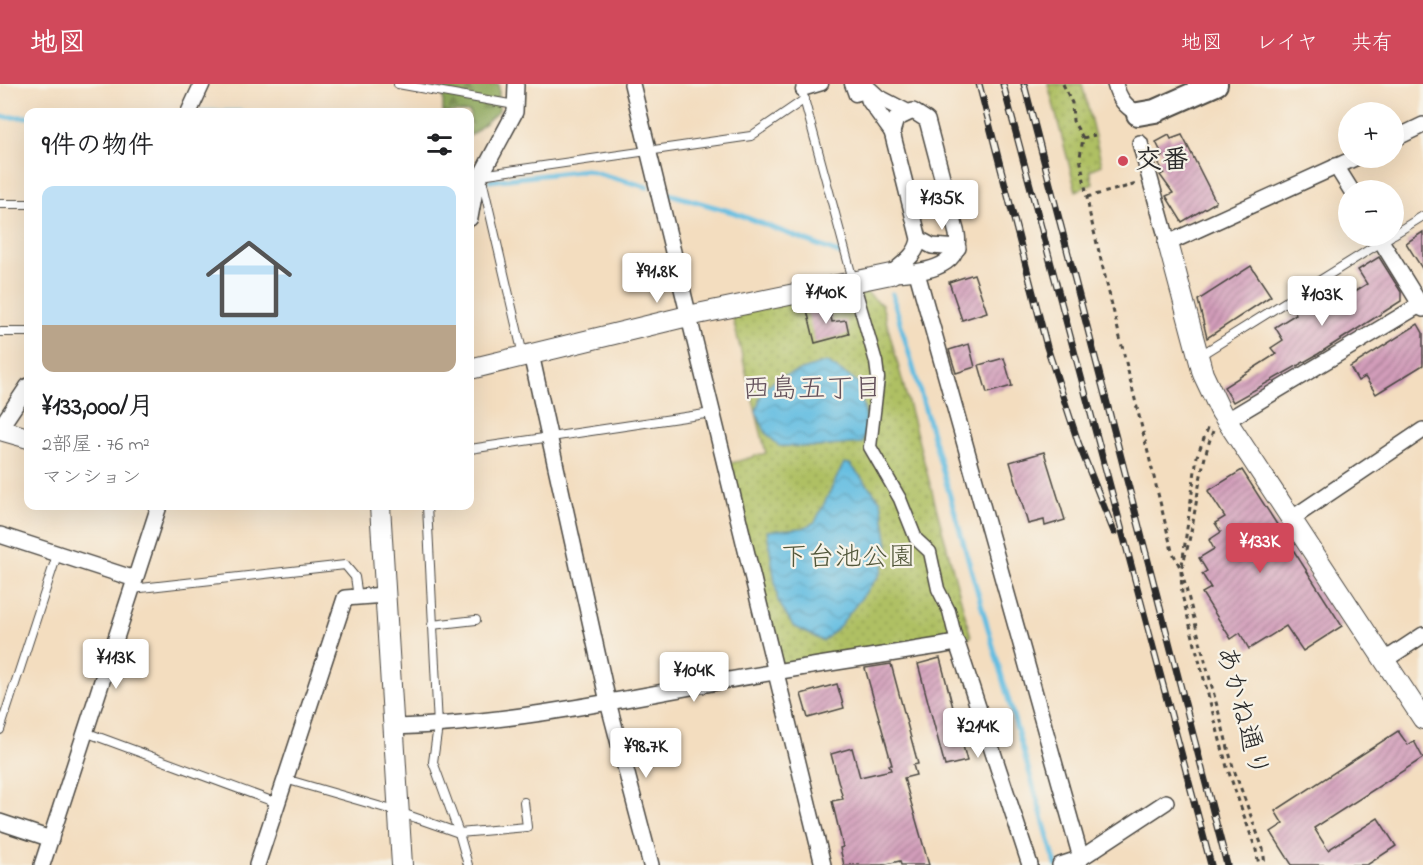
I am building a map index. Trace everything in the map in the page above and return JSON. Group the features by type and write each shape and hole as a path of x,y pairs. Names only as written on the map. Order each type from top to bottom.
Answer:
{"main road":[{"path":"1138,114 1155,111 1194,90 1216,84"}],"street":[{"path":"191,108 202,84"},
{"path":"474,196 476,185 515,112 516,84"},
{"path":"632,84 823,865"},
{"path":"802,91 822,84"},
{"path":"851,84 855,95 859,94 857,84"},
{"path":"474,368 688,316 947,262 958,249 957,234 927,120 918,112 907,112 878,97 865,84"},
{"path":"865,84 869,100 892,132 919,239 905,270 1080,861"},
{"path":"1115,84 1118,96 1126,107 1138,114"},
{"path":"892,132 896,119 907,112"},
{"path":"1404,134 1423,125"},
{"path":"1140,143 1218,422 1291,519 1423,719"},
{"path":"1168,243 1336,166 1345,180"},
{"path":"919,239 932,246 958,249"},
{"path":"1218,422 1422,306 1391,246"},
{"path":"853,282 876,362 878,378 870,447 900,499 916,540 930,552 938,589 949,610 957,643 1030,865"},
{"path":"527,355 549,438 608,702 651,865"},
{"path":"24,392 0,429 24,437"},
{"path":"1291,519 1423,430"},
{"path":"42,865 158,510"},
{"path":"380,510 402,865"},
{"path":"0,535 133,584"},
{"path":"257,865 345,598 385,595"},
{"path":"1385,660 1423,635"},
{"path":"394,727 438,726 608,702 774,671 957,643"},
{"path":"1060,865 1080,861 1166,802"},
{"path":"0,822 51,839"}],"lane":[{"path":"398,84 515,105"},
{"path":"527,355 481,175 751,136 802,91 853,282"},
{"path":"0,204 24,204"},
{"path":"1404,227 1423,216"},
{"path":"1198,356 1372,246"},
{"path":"0,332 24,332"},
{"path":"474,448 712,413"},
{"path":"427,510 438,726 432,762 459,833 468,865"},
{"path":"0,730 57,555"},
{"path":"133,584 345,565 355,577 358,597"},
{"path":"432,625 476,620"},
{"path":"85,732 277,803"},
{"path":"285,779 399,812 459,833 527,827 524,802"}],"path":[{"path":"1063,84 1071,103 1073,121 1083,138 1080,157 1087,197 1172,551 1181,569"},
{"path":"1083,138 1095,135"},
{"path":"1087,197 1138,184"},
{"name":"あかね通り","path":"1218,422 1197,456 1182,549 1182,595 1224,756 1259,865"},
{"name":"あかね通り","path":"1181,569 1233,767 1263,849 1265,865"}],"green space":[{"path":"443,84 499,84 499,111 474,133 474,108 443,108"},
{"path":"1048,84 1082,84 1102,165 1090,170 1093,184 1076,191"},
{"name":"下台池公園","path":"853,282 882,305 971,637 949,644 774,671 725,465 766,453 730,307"}],"water":[{"path":"826,362 858,382 867,423 863,443 816,447 779,446 766,433 756,412 763,388 781,377"},
{"path":"844,463 850,464 881,501 888,545 881,573 837,629 823,641 793,626 778,601 767,531 803,528 815,522"}],"building":[{"path":"1169,135 1171,139 1182,135 1216,202 1182,222 1166,196 1173,193 1160,175 1164,173 1157,160 1163,156 1156,142"},
{"path":"1423,232 1423,270 1406,243"},
{"path":"1379,257 1401,292 1401,301 1318,354 1233,402 1224,387 1276,354 1271,348 1283,340 1275,327 1296,314 1292,307 1318,292 1327,308 1367,284 1358,270"},
{"path":"1251,266 1271,296 1207,338 1198,300"},
{"path":"974,274 987,312 962,320 949,282"},
{"path":"829,306 832,322 846,320 849,334 815,343 807,310"},
{"path":"1418,324 1423,333 1423,365 1376,394 1365,377 1358,381 1350,367"},
{"path":"969,344 975,367 956,373 949,350"},
{"path":"1004,358 1012,386 987,393 979,365"},
{"path":"1044,452 1065,520 1045,526 1044,520 1028,524 1010,462"},
{"path":"1242,470 1342,626 1303,651 1286,626 1249,649 1240,633 1231,639 1202,593 1211,588 1202,574 1207,571 1199,558 1214,549 1209,540 1221,532 1215,523 1225,517 1208,491"},
{"path":"940,658 967,761 945,766 918,664"},
{"path":"891,664 918,764 913,765 916,775 904,778 929,865 901,865 900,861 882,865 844,865 840,848 843,847 832,801 843,799 831,754 852,748 860,777 891,770 889,765 892,765 865,668"},
{"path":"837,684 844,708 808,718 801,694"},
{"path":"1398,731 1408,745 1414,741 1423,758 1314,828 1328,850 1378,818 1396,846 1367,865 1292,865 1271,832 1283,824 1275,811"}],"waterway":[{"path":"0,117 24,117"},
{"path":"490,181 586,170 647,187"},
{"path":"666,193 732,212 841,254"},
{"path":"892,294 1056,865"}],"railway":[{"path":"979,84 1047,347 1078,442 1114,532"},
{"path":"1003,84 1211,865"},
{"path":"1024,84 1227,865"}],"place":[{"name":"交番","path":"1123,161"}],"district":[{"name":"西島五丁目","path":"812,390"}]}
